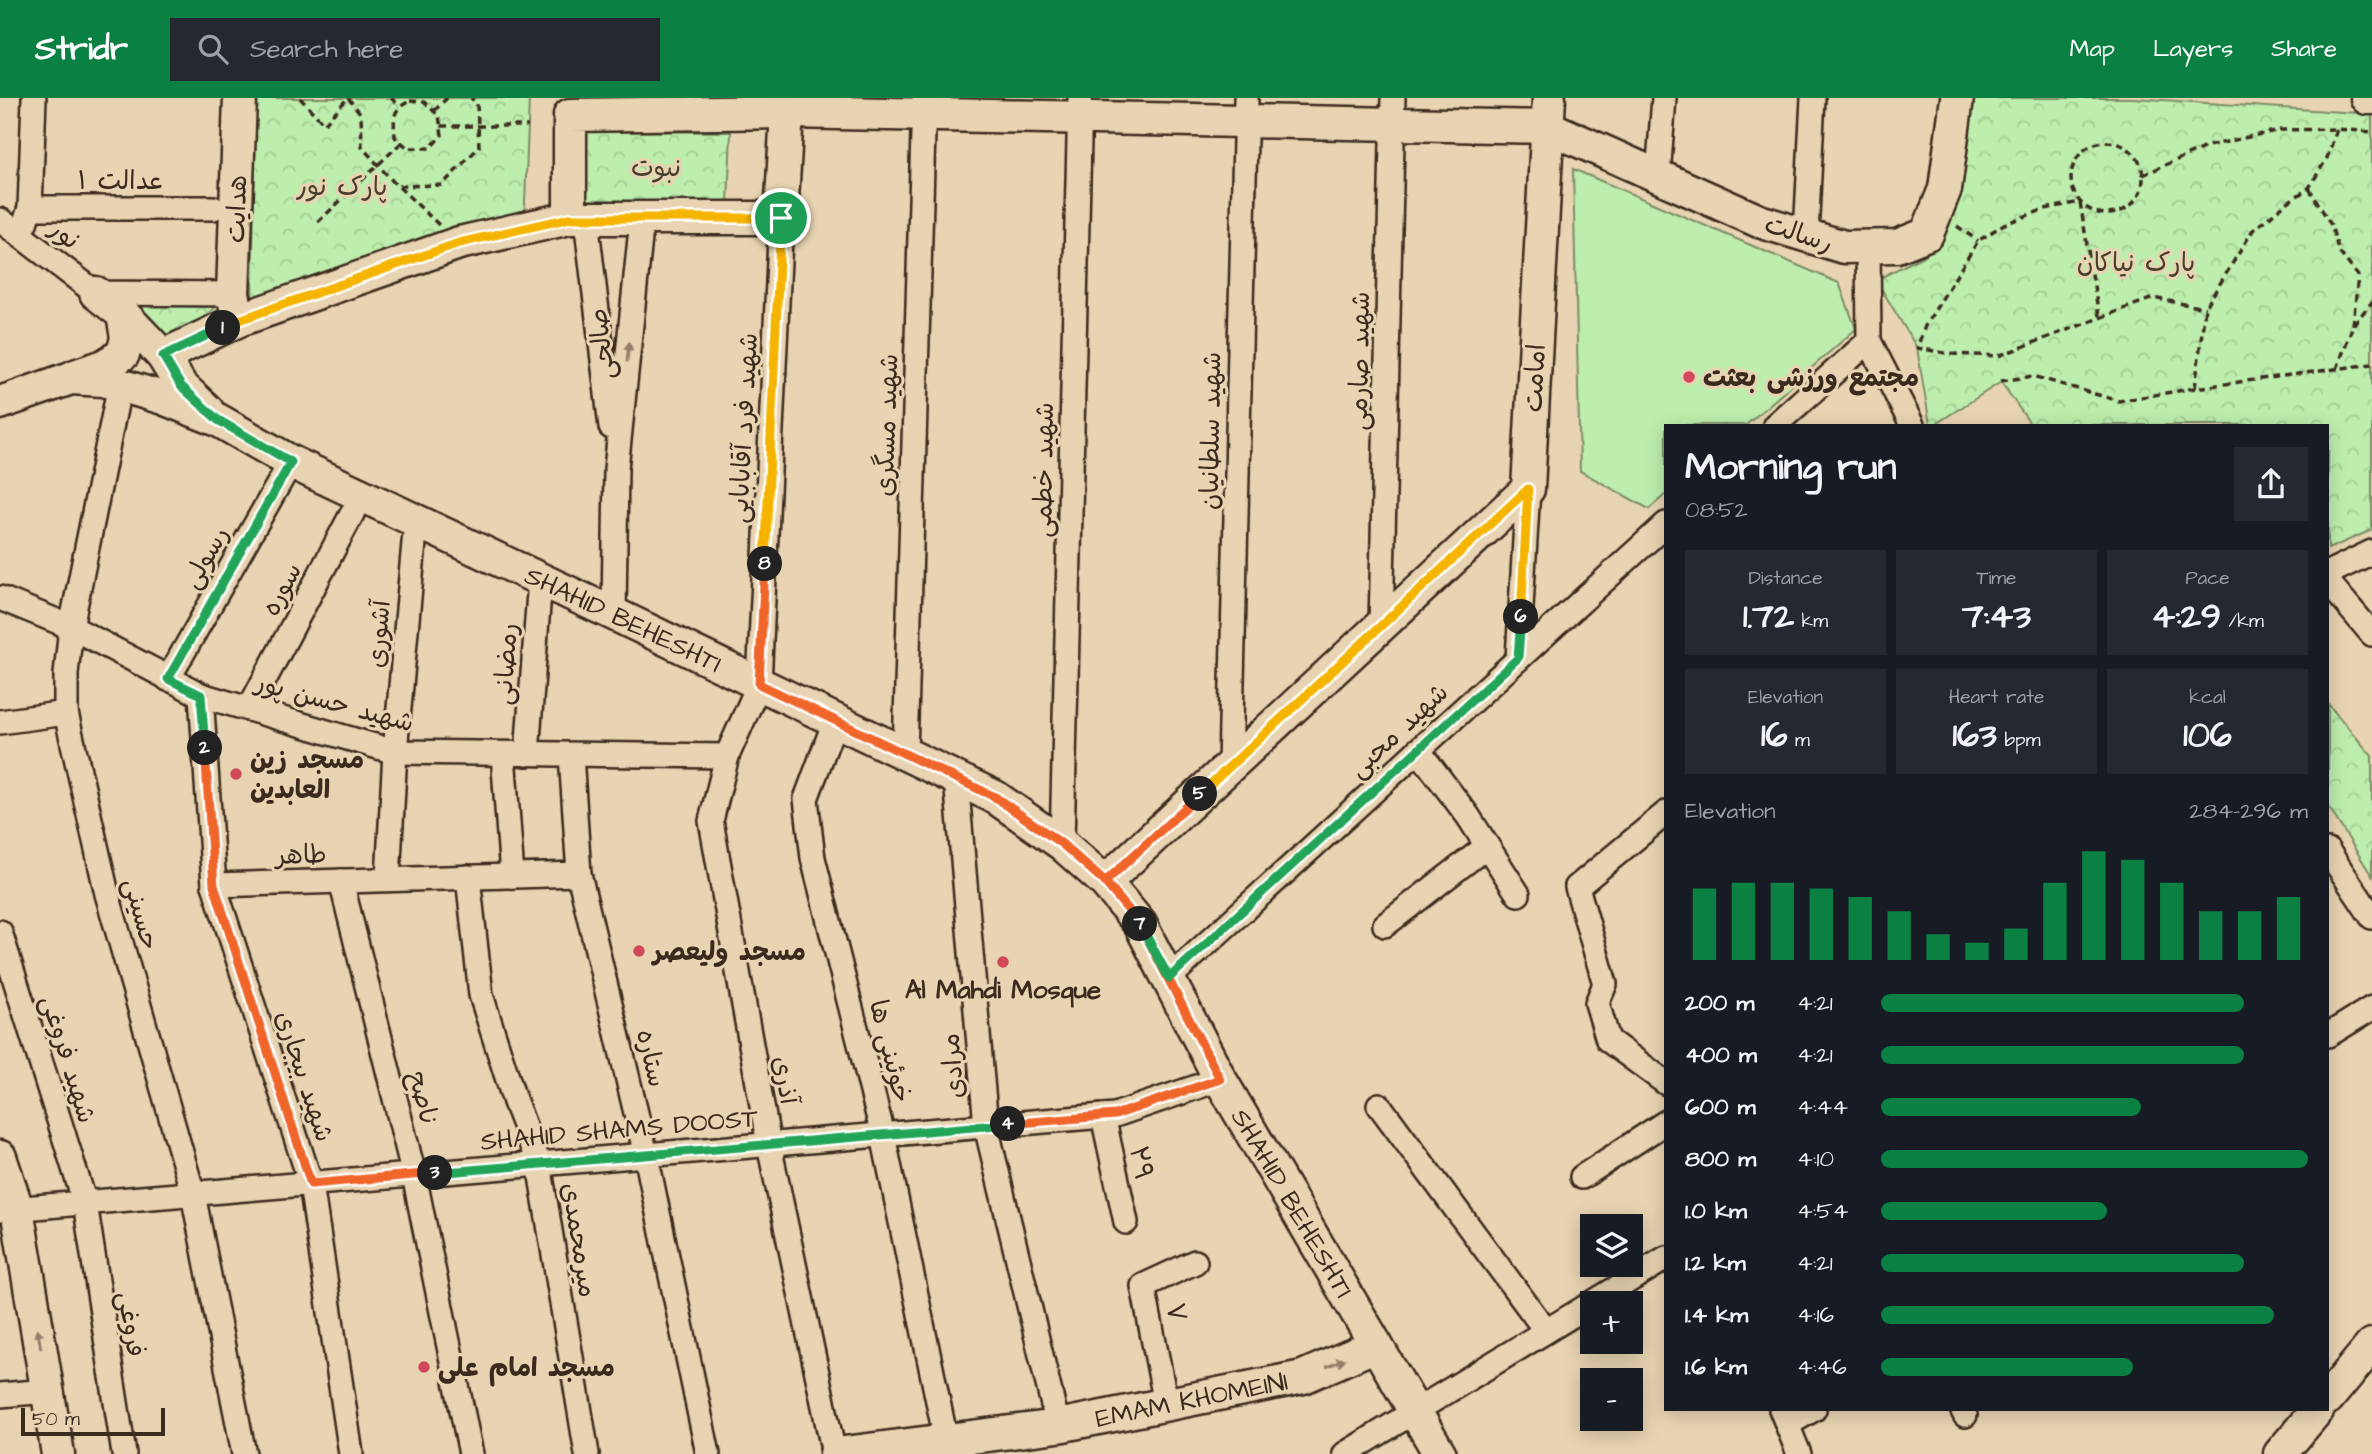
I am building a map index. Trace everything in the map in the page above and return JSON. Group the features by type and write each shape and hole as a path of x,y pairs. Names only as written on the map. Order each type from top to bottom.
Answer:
{"street":[{"path":"21,236 30,208 34,98"},
{"name":"هدایت","path":"236,307 240,98"},
{"path":"1658,176 1664,98"},
{"path":"1806,235 1813,98"},
{"name":"رسالت","path":"1549,113 1658,176 1759,221 1844,247 1897,246 1927,234 1945,189 1957,98"},
{"path":"2367,98 2372,98"},
{"path":"163,356 236,307 459,243 578,218 781,218 787,105"},
{"path":"578,218 570,115 625,106 923,106 1549,113"},
{"name":"شهید مسگری","path":"905,754 923,106"},
{"name":"شهید خطمی","path":"1062,844 1080,108"},
{"name":"شهید سلطانیان","path":"1230,766 1246,109"},
{"name":"شهید صارمی","path":"1381,626 1393,111"},
{"name":"امامت","path":"1518,658 1549,113"},
{"name":"عدالت ۱","path":"30,208 213,208"},
{"name":"صالحی","path":"578,218 617,469"},
{"name":"شهید فرد آقابابایی","path":"759,684 781,218"},
{"name":"صالحی","path":"614,614 617,469 642,219"},
{"name":"نور","path":"0,220 96,293"},
{"path":"1868,247 1868,341 1911,424"},
{"path":"96,293 236,307"},
{"name":"SHAHID BEHESHTI","path":"96,293 123,314 163,356 181,386 218,420 291,462 995,797 1062,844 1105,882 1140,924 1220,1079 1440,1454"},
{"path":"0,403 104,366 123,354 127,338 123,314"},
{"path":"1776,424 1868,341"},
{"path":"71,378 120,384 218,420"},
{"name":"حسینی","path":"120,384 71,627 66,674 66,713 107,894 194,1194 244,1454"},
{"name":"رسولی","path":"168,679 291,462"},
{"path":"1105,882 1528,489"},
{"name":"سوره","path":"249,709 362,495"},
{"name":"آشوری","path":"388,879 395,752 416,521"},
{"name":"شهید محبی","path":"1169,978 1664,526"},
{"path":"2329,573 2372,552"},
{"name":"رمضانی","path":"527,754 540,579"},
{"path":"2329,583 2372,634"},
{"name":"شهید حسن پور","path":"0,598 71,627 201,695 395,752 727,756"},
{"path":"727,756 759,684"},
{"path":"201,695 214,885"},
{"path":"0,722 66,713"},
{"name":"خوئینی ها","path":"835,720 806,799 813,858 883,1135 946,1440"},
{"path":"1418,750 1468,817 1518,894"},
{"path":"503,754 512,876"},
{"name":"ستاره","path":"571,755 579,874 646,1155 708,1454"},
{"name":"آذری","path":"727,756 711,821 769,1144 843,1454"},
{"name":"مرادی","path":"956,779 986,1126 1058,1426"},
{"path":"1664,815 1577,887 1605,984 1597,1003 1608,1040 1664,1082"},
{"path":"1385,925 1487,846"},
{"path":"2329,852 2370,909"},
{"name":"طاهر","path":"214,885 579,874"},
{"name":"میرمحمدی","path":"468,877 481,995 515,1102 539,1164 587,1454"},
{"name":"ناصح","path":"341,881 414,1175 471,1454"},
{"name":"شهید بیجاری","path":"214,885 311,1184 351,1454"},
{"name":"شهید فروغی","path":"0,932 85,1203"},
{"path":"2329,1034 2372,1008"},
{"name":"SHAHID SHAMS DOOST","path":"8,1209 1115,1115 1220,1079"},
{"path":"1379,1105 1546,1331"},
{"name":"۲۹","path":"1103,1116 1126,1222"},
{"path":"1581,1177 1664,1123"},
{"path":"0,1157 8,1209 48,1391 58,1454"},
{"name":"فروغی","path":"85,1203 124,1454"},
{"path":"1345,1454 1664,1259"},
{"name":"۷","path":"1166,1404 1143,1286 1195,1262"},
{"name":"EMAM KHOMEINI","path":"843,1454 1058,1426 1303,1377 1376,1345"},
{"path":"2329,1397 2372,1345"},
{"path":"0,1395 48,1391"},
{"path":"1799,1454 1785,1416 1806,1411"},
{"path":"2280,1454 2316,1411"}],"path":[{"path":"300,98 324,124 348,98 361,114 362,147 397,186 459,243"},
{"path":"391,98 399,106"},
{"path":"433,111 447,98"},
{"path":"397,186 442,186 479,147 477,104 471,98"},
{"path":"410,101 424,102 433,111 439,116 442,135 430,148 408,148 395,137 394,116 399,106 410,101"},
{"path":"441,126 528,126"},
{"path":"2143,176 2208,146 2280,130 2337,129 2372,132"},
{"path":"2195,388 2205,308 2253,230 2309,188 2327,158 2337,129"},
{"path":"318,222 402,142"},
{"path":"2111,142 2133,153 2143,176 2142,187 2131,206 2110,214 2099,214 2080,202 2073,191 2071,179 2072,167 2078,156 2087,148 2111,142"},
{"path":"2309,188 2331,225 2339,252 2358,276 2353,325 2337,369"},
{"path":"2080,202 2099,316"},
{"path":"2080,202 2045,209 2004,223 1978,242 1925,326 1917,348 1951,354 1998,356 2099,316 2154,298 2205,308"},
{"path":"2353,325 2372,302"},
{"path":"2001,382 2033,376 2119,401 2372,364"}],"green space":[{"name":"پارک نور","path":"256,98 529,98 524,228 252,302"},
{"name":"پارک نیاکان","path":"1974,98 2133,98 2372,114 2372,530 2329,549 2329,424 2030,424 2001,382 1936,424 1930,424 1917,348 1876,280 1927,254 1951,154"},
{"name":"نبوت","path":"581,131 731,132 728,202 582,202"},
{"name":"مجتمع ورزشی بعثت","path":"1573,169 1839,283 1856,329 1747,424 1664,424 1664,496 1649,509 1580,471"},
{"path":"225,299 172,344 127,300"},
{"path":"2329,705 2372,756 2372,876 2329,808"}],"place":[{"name":"مجتمع ورزشی بعثت","path":"1689,377"},
{"name":"مسجد زین العابدین","path":"236,774"},
{"name":"مسجد ولیعصر","path":"639,951"},
{"name":"Al Mahdi Mosque","path":"1003,962"},
{"name":"مسجد امام علی","path":"424,1367"}],"route":[{"path":"781,218 570,218 459,243 239,320 163,356 181,386 218,420 291,462 168,679 201,695 214,885 311,1184 1115,1115 1220,1079 1140,924 1105,882 1528,489 1518,658 1169,978 1140,924 1105,882 1062,844 995,797 759,684 781,218"}]}
